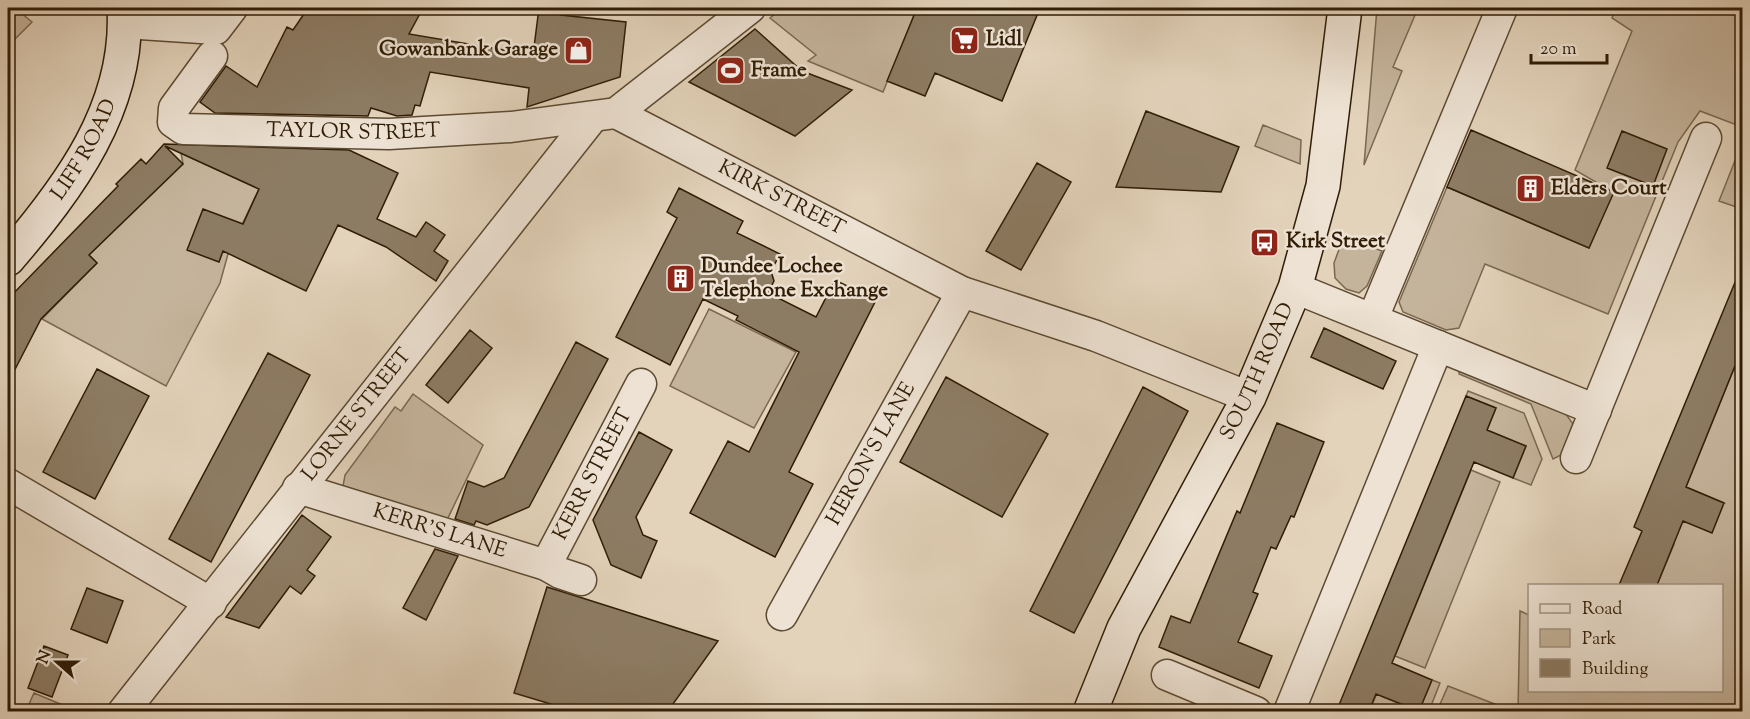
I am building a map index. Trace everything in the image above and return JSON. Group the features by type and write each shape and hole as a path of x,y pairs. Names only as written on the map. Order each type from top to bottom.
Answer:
{"street":[{"name":"LIFF ROAD","path":"8,259 44,217 89,152 112,100 122,61 125,15 216,29 232,8"},
{"name":"LORNE STREET","path":"123,711 211,603 298,488 604,116 750,8"},
{"name":"SOUTH ROAD","path":"1090,711 1124,628 1249,397 1295,288 1323,186 1344,8"},
{"path":"1373,318 1502,8"},
{"name":"TAYLOR STREET","path":"212,56 174,108 173,122 183,129 389,134 511,127 604,116"},
{"name":"KIRK STREET","path":"604,116 962,292 1096,336 1249,397"},
{"path":"1576,458 1706,138"},
{"path":"1295,288 1596,410"},
{"name":"HERON'S LANE","path":"782,615 962,292"},
{"path":"1288,711 1438,346"},
{"name":"KERR STREET","path":"546,565 640,384"},
{"path":"8,484 211,603"},
{"name":"KERR'S LANE","path":"298,488 546,565 560,573 582,580"},
{"path":"1167,675 1256,711"}],"green space":[{"path":"15,8 32,22 8,46 8,14"},
{"path":"783,8 917,8 883,92 808,61 816,55 770,18"},
{"path":"1377,8 1418,8 1393,67 1402,71 1364,165"},
{"path":"1616,8 1742,8 1742,127 1700,111 1678,142 1608,314 1485,264 1459,328 1446,330 1403,312 1399,302 1447,187 1589,248 1613,192 1575,170 1632,31 1612,18"},
{"path":"1263,125 1301,140 1300,164 1255,146"},
{"path":"1742,143 1742,209 1719,201"},
{"path":"181,153 259,189 228,254 220,283 166,386 42,319 97,263 89,255 183,164"},
{"path":"1344,236 1382,251 1367,286 1359,293 1346,289 1335,278 1334,263"},
{"path":"709,309 796,352 754,428 670,386"},
{"path":"1737,361 1742,363 1742,711 1518,712 1520,611 1528,615 1528,692 1723,692 1723,584 1657,584 1674,544 1673,517 1724,503 1686,487"},
{"path":"1459,369 1563,410 1573,424 1561,455 1553,459 1531,404 1459,374"},
{"path":"1468,391 1524,413 1542,459 1531,485 1513,478 1526,446 1492,432 1484,438 1496,408 1466,396"},
{"path":"413,394 483,445 446,522 343,486 345,475 395,407 401,411"},
{"path":"1471,470 1500,482 1425,668 1395,656"},
{"path":"1432,680 1440,683 1429,711 1419,711"},
{"path":"1380,686 1383,697 1418,711 1369,712"},
{"path":"1448,686 1513,711 1437,711"},
{"path":"34,693 77,711 26,711"}],"building":[{"path":"308,8 423,8 409,34 533,55 539,8 563,8 561,15 626,22 620,77 527,107 529,88 430,72 420,106 415,105 412,115 397,116 371,108 368,116 215,113 200,102 226,66 257,87 287,27 293,30"},
{"name":"Lidl","path":"917,8 1040,8 1002,101 935,73 925,96 887,81"},
{"path":"755,29 802,71 852,90 795,136 689,82"},
{"path":"1146,111 1239,147 1221,192 1116,187"},
{"name":"Elders Court","path":"1471,130 1614,192 1589,248 1447,187"},
{"path":"1622,131 1667,149 1653,186 1607,168"},
{"path":"164,144 349,150 398,173 377,219 416,237 426,222 445,235 434,251 448,261 436,281 386,247 338,225 306,291 223,251 219,262 187,250 203,209 243,224 259,189 165,146 183,164 89,255 97,263 41,319 8,383 8,299 118,186 116,184 141,159 146,164"},
{"path":"1037,163 1071,182 1021,270 986,251"},
{"path":"679,188 743,221 737,233 780,254 771,271 774,281 768,293 816,317 835,280 876,300 789,472 813,484 775,557 690,513 728,441 749,452 799,352 736,320 738,316 703,299 670,365 616,337 677,218 667,212"},
{"path":"1743,263 1743,363 1737,361 1686,487 1724,503 1712,533 1683,521 1657,584 1619,584 1642,531 1634,527"},
{"path":"1324,328 1396,361 1383,389 1311,357"},
{"path":"470,330 492,348 448,403 426,385"},
{"path":"576,342 608,359 529,507 487,525 476,521 474,525 455,519 468,481 484,487 504,478"},
{"path":"268,353 310,375 211,562 169,539"},
{"path":"97,369 149,396 95,499 43,472"},
{"path":"946,377 1048,434 1002,517 900,462"},
{"path":"1143,387 1188,411 1074,633 1030,611"},
{"path":"1466,396 1496,408 1487,430 1526,446 1513,478 1474,462 1392,663 1432,680 1419,711 1376,694 1369,711 1356,711 1339,705"},
{"path":"1277,423 1324,442 1294,517 1291,516 1276,549 1271,547 1253,592 1258,594 1238,642 1272,656 1259,688 1159,647 1171,616 1190,623 1237,511 1240,513"},
{"path":"639,432 672,450 636,517 643,535 657,541 641,578 611,565 593,520"},
{"path":"302,515 331,537 307,570 315,576 301,594 290,586 259,628 226,617"},
{"path":"435,549 458,556 426,620 403,608"},
{"path":"547,587 718,641 668,711 574,711 514,693"},
{"path":"87,588 123,601 107,643 71,629"},
{"path":"44,646 68,655 52,697 28,688"}],"place":[{"name":"Lidl","path":"965,40"},
{"name":"Gowanbank Garage","path":"579,50"},
{"name":"Frame","path":"730,71"},
{"name":"Elders Court","path":"1530,189"},
{"name":"Kirk Street","path":"1265,242"},
{"name":"Dundee Lochee Telephone Exchange","path":"680,279"}]}
